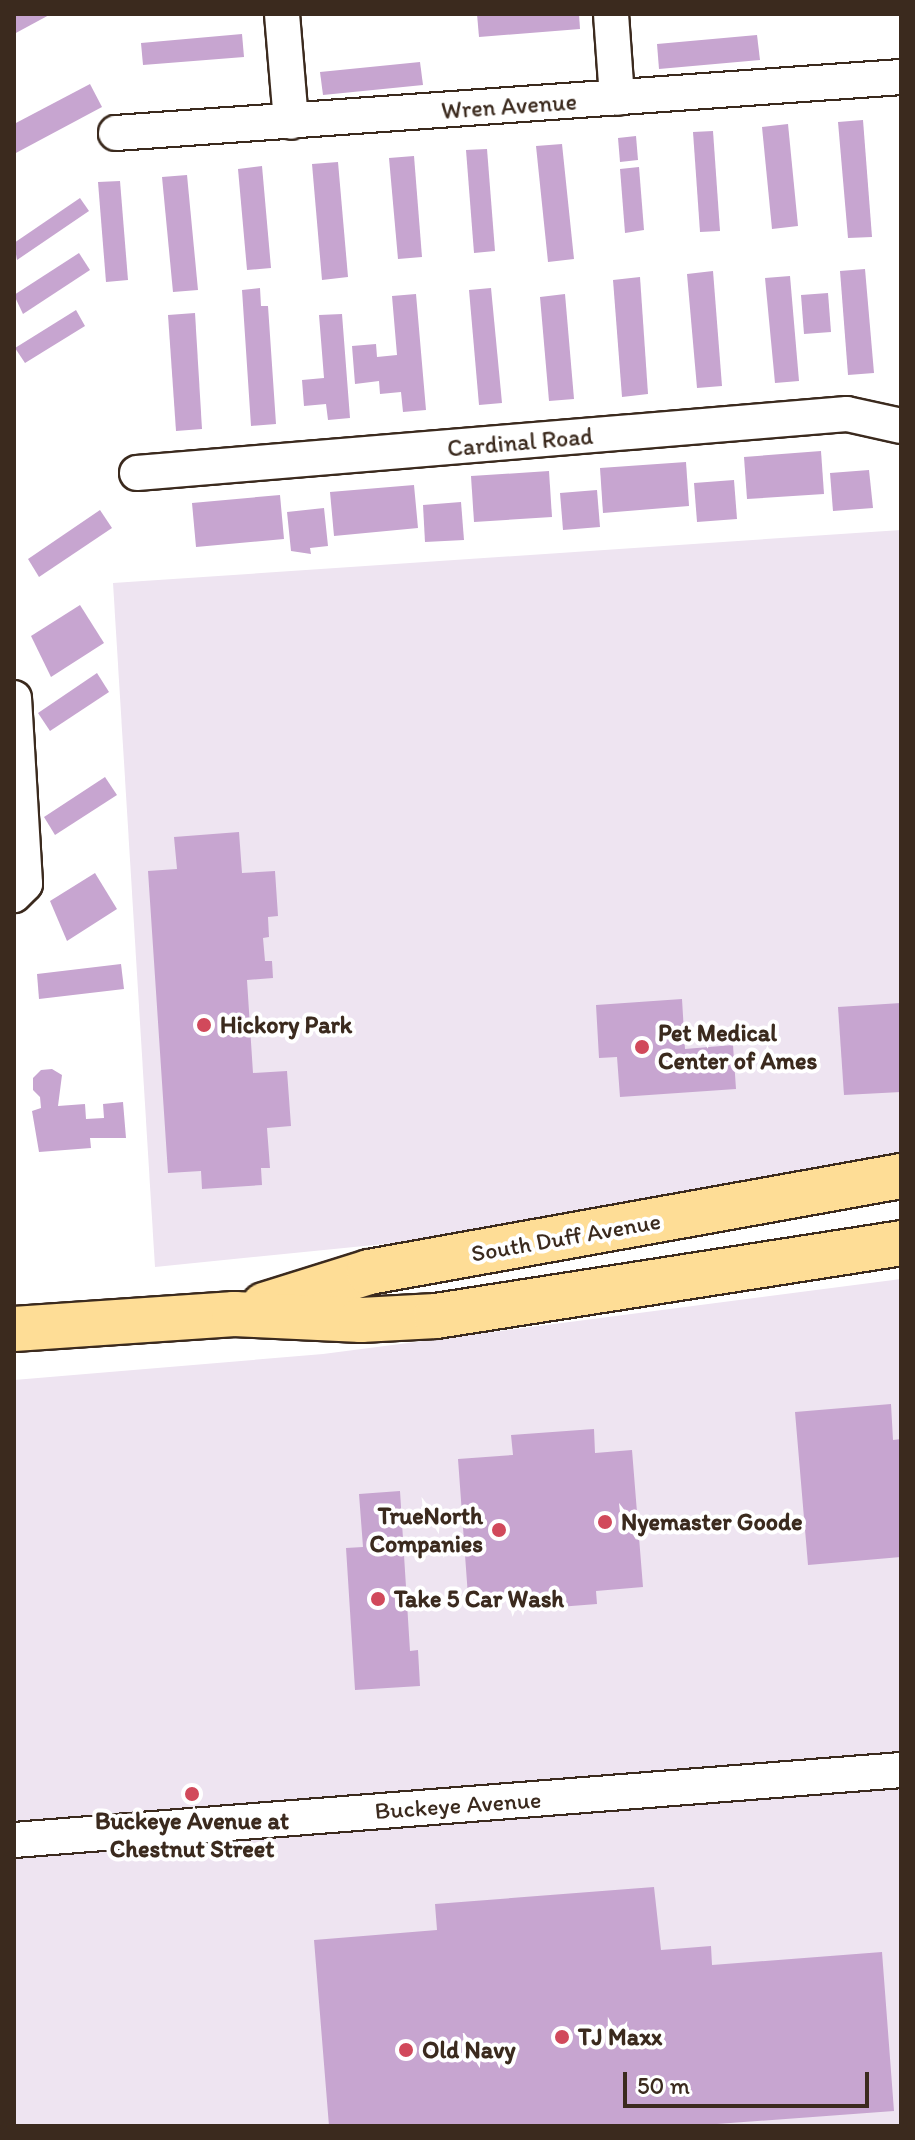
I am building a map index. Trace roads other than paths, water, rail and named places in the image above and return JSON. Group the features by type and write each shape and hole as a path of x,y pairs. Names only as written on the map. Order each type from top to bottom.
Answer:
{"main road":[{"name":"South Duff Avenue","path":"234,1314 369,1272 901,1176"},
{"name":"South Duff Avenue","path":"14,1329 234,1314 361,1320 436,1316 901,1243"}],"street":[{"path":"282,14 291,122"},
{"path":"611,14 617,98"},
{"name":"Wren Avenue","path":"116,133 901,77"},
{"name":"Cardinal Road","path":"137,473 847,414 901,426"},
{"path":"14,698 25,884 14,895"},
{"name":"Buckeye Avenue","path":"14,1840 901,1770"}],"place":[{"name":"Hickory Park","path":"204,1025"},
{"name":"Pet Medical Center of Ames","path":"642,1047"},
{"name":"Nyemaster Goode","path":"605,1522"},
{"name":"TrueNorth Companies","path":"499,1530"},
{"name":"Take 5 Car Wash","path":"378,1599"},
{"name":"Buckeye Avenue at Chestnut Street","path":"192,1794"},
{"name":"TJ Maxx","path":"562,2037"},
{"name":"Old Navy","path":"406,2050"}]}
